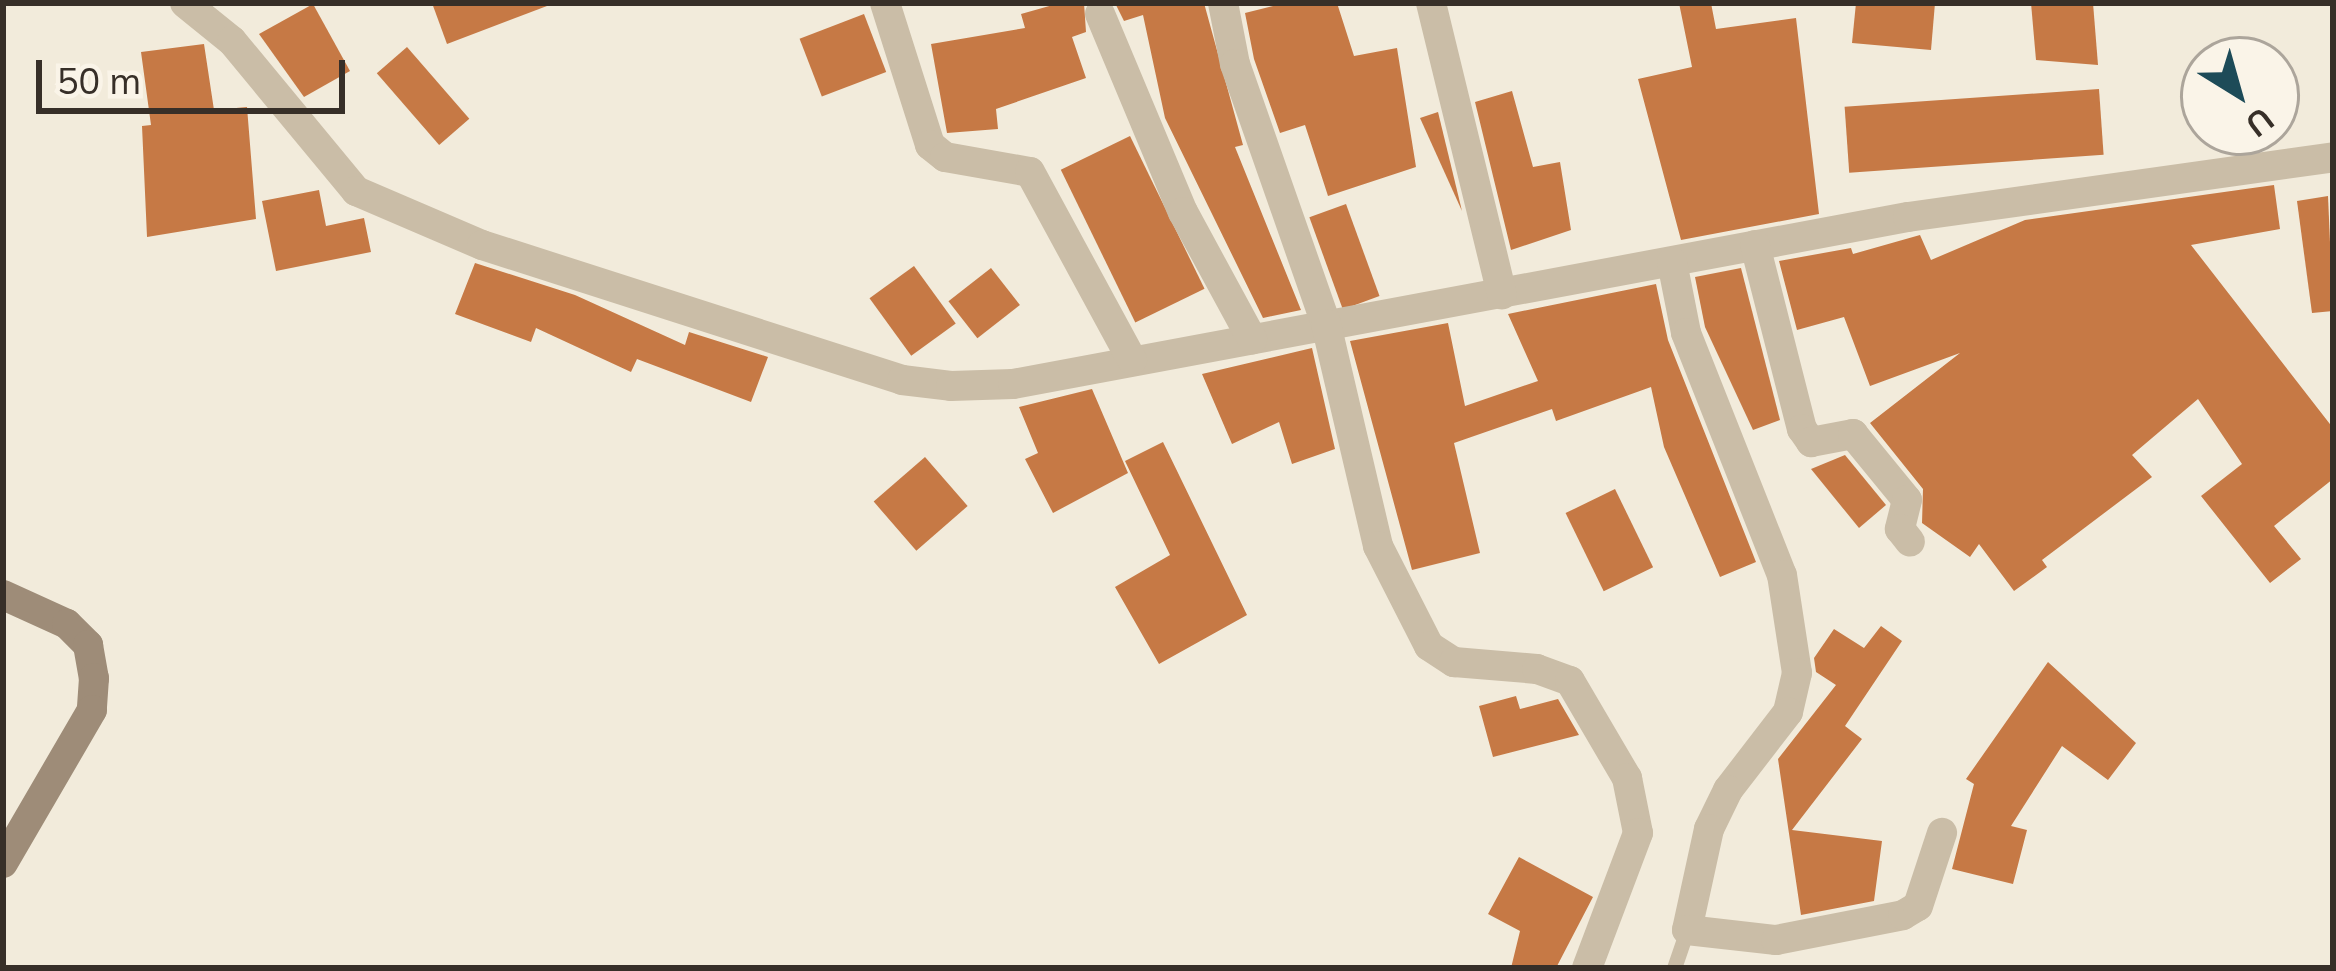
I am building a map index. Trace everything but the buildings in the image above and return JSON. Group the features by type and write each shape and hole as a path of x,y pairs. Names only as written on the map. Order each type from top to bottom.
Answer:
{"street":[{"path":"184,3 232,41 356,191 482,245 902,380 1013,384 1755,245 2333,157"},
{"path":"885,3 930,145 945,157 1030,172 1132,360"},
{"path":"1223,3 1243,87 1326,325 1378,546 1429,646 1454,662 1538,669 1570,681 1627,778 1638,833 1587,968"},
{"path":"1432,3 1502,294"},
{"path":"1100,14 1183,212 1252,339"},
{"path":"1755,245 1802,429 1811,442 1853,434 1907,500 1900,530 1910,542"},
{"path":"1672,262 1686,333 1782,575 1796,674 1788,712 1728,790 1709,829 1687,931 1776,940 1903,915 1918,906 1942,833"},
{"path":"3,595 68,624 88,645 92,710 3,863"}],"lane":[{"path":"1674,968 1687,931"}]}
